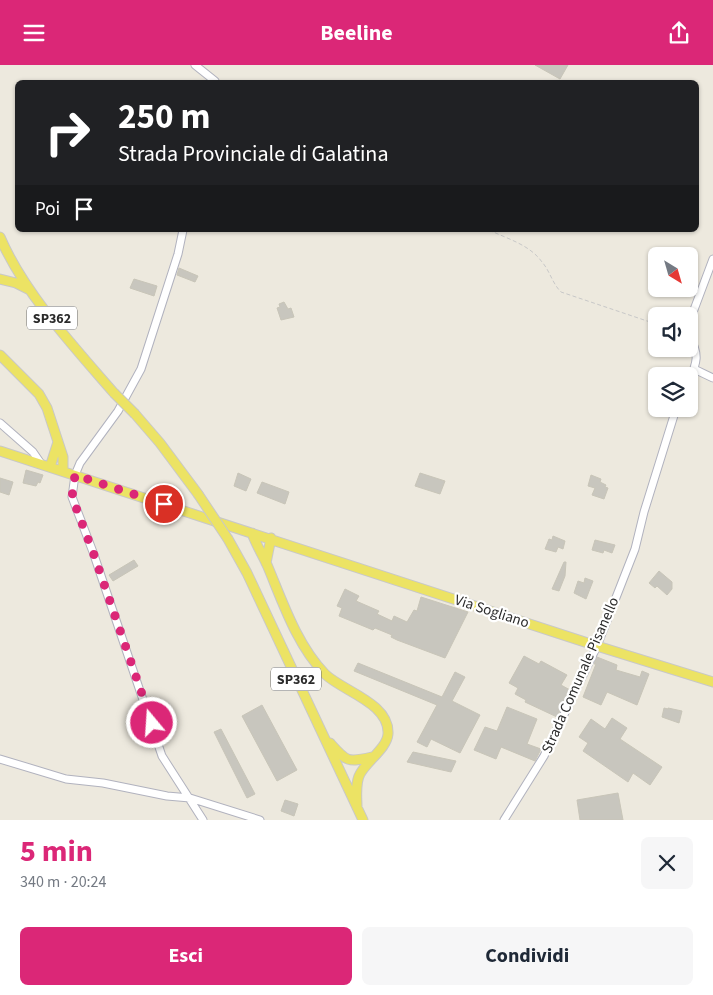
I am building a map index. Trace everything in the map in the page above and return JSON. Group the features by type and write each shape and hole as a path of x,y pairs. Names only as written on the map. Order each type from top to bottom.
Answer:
{"main road":[{"name":"SP362","path":"0,237 7,255 64,336 160,443 228,539 247,573 363,820"},
{"path":"0,279 16,283 31,290"},
{"path":"0,355 39,394 47,408 63,457 63,471"},
{"path":"46,466 58,441"},
{"name":"Via Sogliano","path":"0,451 597,646 713,682"},
{"path":"252,533 295,629 314,662 326,675 371,704 384,718 388,734 384,746 372,757 359,775 357,807"},
{"path":"266,563 271,538"},
{"path":"323,735 342,757 353,761 372,757"}],"street":[{"path":"195,65 214,80"},
{"path":"183,232 178,254 141,369 118,411 80,463 75,475 72,497 93,552 162,756 204,820"},
{"path":"695,307 713,259"},
{"path":"698,371 713,378"},
{"name":"Strada Comunale Pisanello","path":"504,820 544,756 597,646 635,549 674,417"},
{"path":"0,423 46,466"},
{"path":"0,759 66,779 103,783 167,796 190,798 260,820"}],"path":[{"path":"493,232 535,253 551,275 555,286 561,292 648,321"}],"building":[{"path":"535,65 568,65 560,79"},
{"path":"179,268 198,276 195,282 177,275"},
{"path":"134,279 157,286 154,296 130,288"},
{"path":"284,302 288,309 291,308 294,317 281,320 277,308 280,307 279,304"},
{"path":"26,470 43,475 40,483 38,482 36,486 23,483"},
{"path":"238,473 251,479 246,491 234,486"},
{"path":"420,473 445,481 440,494 415,486"},
{"path":"591,475 601,479 600,482 608,488 604,499 592,495 595,488 588,486"},
{"path":"0,478 13,482 9,495 0,492"},
{"path":"262,482 289,492 285,504 257,493"},
{"path":"553,536 565,541 563,549 558,547 556,552 545,549 549,539 552,540"},
{"path":"595,540 615,545 612,553 604,550 603,553 592,550"},
{"path":"134,560 138,566 113,581 109,575"},
{"path":"564,562 566,562 565,576 559,591 552,589"},
{"path":"659,571 672,582 672,589 667,595 657,586 655,588 649,583"},
{"path":"585,578 593,581 586,599 574,593 578,581 584,583"},
{"path":"345,589 359,596 356,601 379,611 377,614 392,621 394,616 407,622 414,610 417,611 421,597 468,612 445,658 397,640 391,637 392,635 375,628 373,630 339,616 342,608 337,606"},
{"path":"524,656 539,664 541,661 567,675 561,685 570,690 557,717 525,702 526,700 515,694 518,688 509,683"},
{"path":"597,657 617,665 616,670 640,677 642,671 649,674 637,705 607,692 601,705 583,697"},
{"path":"358,663 442,697 455,672 465,677 452,701 480,715 460,753 431,739 427,747 417,742 437,705 354,671"},
{"path":"262,705 297,770 277,781 242,716"},
{"path":"507,707 537,719 527,744 541,749 535,761 501,747 496,759 474,750 485,727 497,731"},
{"path":"664,708 682,711 679,723 662,717"},
{"path":"612,718 627,728 620,739 662,767 650,785 633,773 628,782 583,751 588,743 579,737 591,719 605,729"},
{"path":"221,729 255,794 247,798 214,732"},
{"path":"413,752 456,761 451,772 407,762"},
{"path":"618,793 623,820 580,820 577,800"},
{"path":"285,800 298,804 294,816 281,811"}],"route":[{"path":"152,723 72,497 75,475 164,504"}]}
